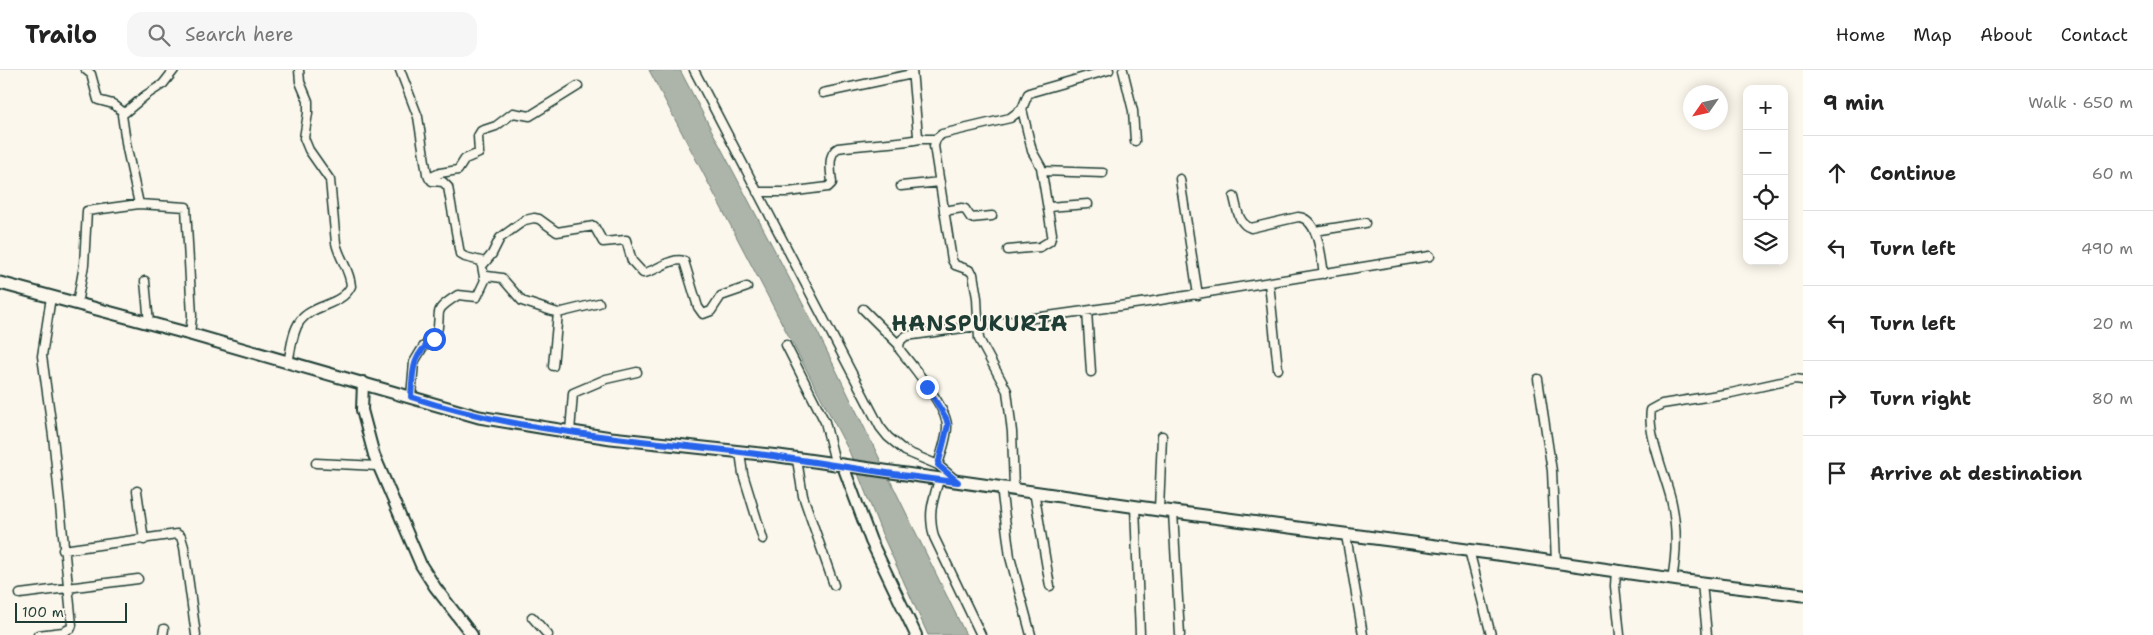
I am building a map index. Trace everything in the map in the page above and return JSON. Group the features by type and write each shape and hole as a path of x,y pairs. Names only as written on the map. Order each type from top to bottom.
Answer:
{"main road":[{"path":"0,283 363,382 479,417 570,432 1014,488 1173,512 1803,595"}],"street":[{"path":"86,70 91,74 98,100 113,104 123,112"},
{"path":"139,204 123,131 123,112 159,87 174,70"},
{"path":"288,363 299,322 305,316 343,297 351,286 349,274 338,253 336,243 330,180 309,150 304,138 308,100 300,82 299,70"},
{"path":"400,70 418,116 425,168 429,178 437,182 443,182 448,187 460,254 464,257 484,262"},
{"path":"694,70 880,427 888,437 906,451 938,465 958,482"},
{"path":"1014,488 1012,432 1006,391 983,349 977,326 975,280 969,270 959,268 952,260 934,146 936,139 942,134 1010,118 1022,109 1028,94 1032,92 1080,74 1109,70"},
{"path":"1123,70 1133,111 1136,140"},
{"path":"823,93 912,72 920,139"},
{"path":"429,178 440,173 458,170 465,159 478,155 480,153 478,136 481,131 496,126 514,113 530,116 578,86"},
{"path":"1008,250 1040,247 1048,243 1052,234 1042,171 1032,151 1022,109"},
{"path":"757,192 788,192 828,187 832,183 831,156 833,151 838,148 875,143 898,143 920,139 936,139"},
{"path":"1042,171 1104,173"},
{"path":"1180,179 1198,295"},
{"path":"901,186 940,182"},
{"path":"1234,197 1240,218 1247,227 1251,228 1303,217 1308,221 1315,231 1324,274"},
{"path":"76,304 84,265 88,211 139,204 186,207 192,316 190,334"},
{"path":"1048,207 1088,204"},
{"path":"944,211 965,209 971,218 992,216"},
{"path":"411,397 414,362 423,347 436,336 437,314 440,309 458,295 464,294 477,297 484,277 482,270 484,262 492,254 500,238 525,220 539,219 557,232 594,226 603,242 626,240 634,264 643,273 669,263 680,260 684,261 698,307 703,314 711,311 721,296 747,286"},
{"path":"1315,231 1365,222"},
{"path":"899,345 901,340 913,334 1198,295 1430,256"},
{"path":"484,277 502,278 522,301 558,313 599,303"},
{"path":"145,281 150,323"},
{"path":"1269,283 1278,369"},
{"path":"38,635 72,631 53,436 42,356 51,297"},
{"path":"864,309 899,345 946,418 947,432 938,465"},
{"path":"1087,311 1091,372"},
{"path":"553,366 558,313"},
{"path":"786,344 825,422 870,541 916,635"},
{"path":"570,432 573,393 606,379 637,372"},
{"path":"1538,379 1552,471 1556,562"},
{"path":"1672,579 1676,551 1674,513 1656,445 1650,416 1651,410 1662,404 1731,393 1795,379 1803,380"},
{"path":"363,382 362,410 378,466 425,572 472,635"},
{"path":"1159,510 1162,436"},
{"path":"740,452 743,474 763,539"},
{"path":"797,460 804,496 834,585"},
{"path":"316,463 378,466"},
{"path":"939,480 930,506 930,521 934,537 981,635"},
{"path":"1002,487 1004,523 1010,557 1031,635"},
{"path":"137,491 144,540"},
{"path":"1034,491 1050,586"},
{"path":"1135,506 1140,635"},
{"path":"1173,512 1180,635"},
{"path":"63,550 144,540 174,534 181,537 188,568 196,635"},
{"path":"1346,534 1363,635"},
{"path":"1469,550 1492,635"},
{"path":"1616,570 1615,586 1620,635"},
{"path":"20,594 138,579"},
{"path":"1702,583 1707,635"},
{"path":"532,617 548,635"}],"shaded area":[{"path":"649,70 680,70 817,331 966,635 928,635 882,534 849,451"}],"district":[{"name":"HANSPUKURIA","path":"980,323"}],"route":[{"path":"434,339 417,354 414,362 411,397 479,417 611,438 779,456 836,466 958,482 938,465 948,425 946,418 927,387"}]}
